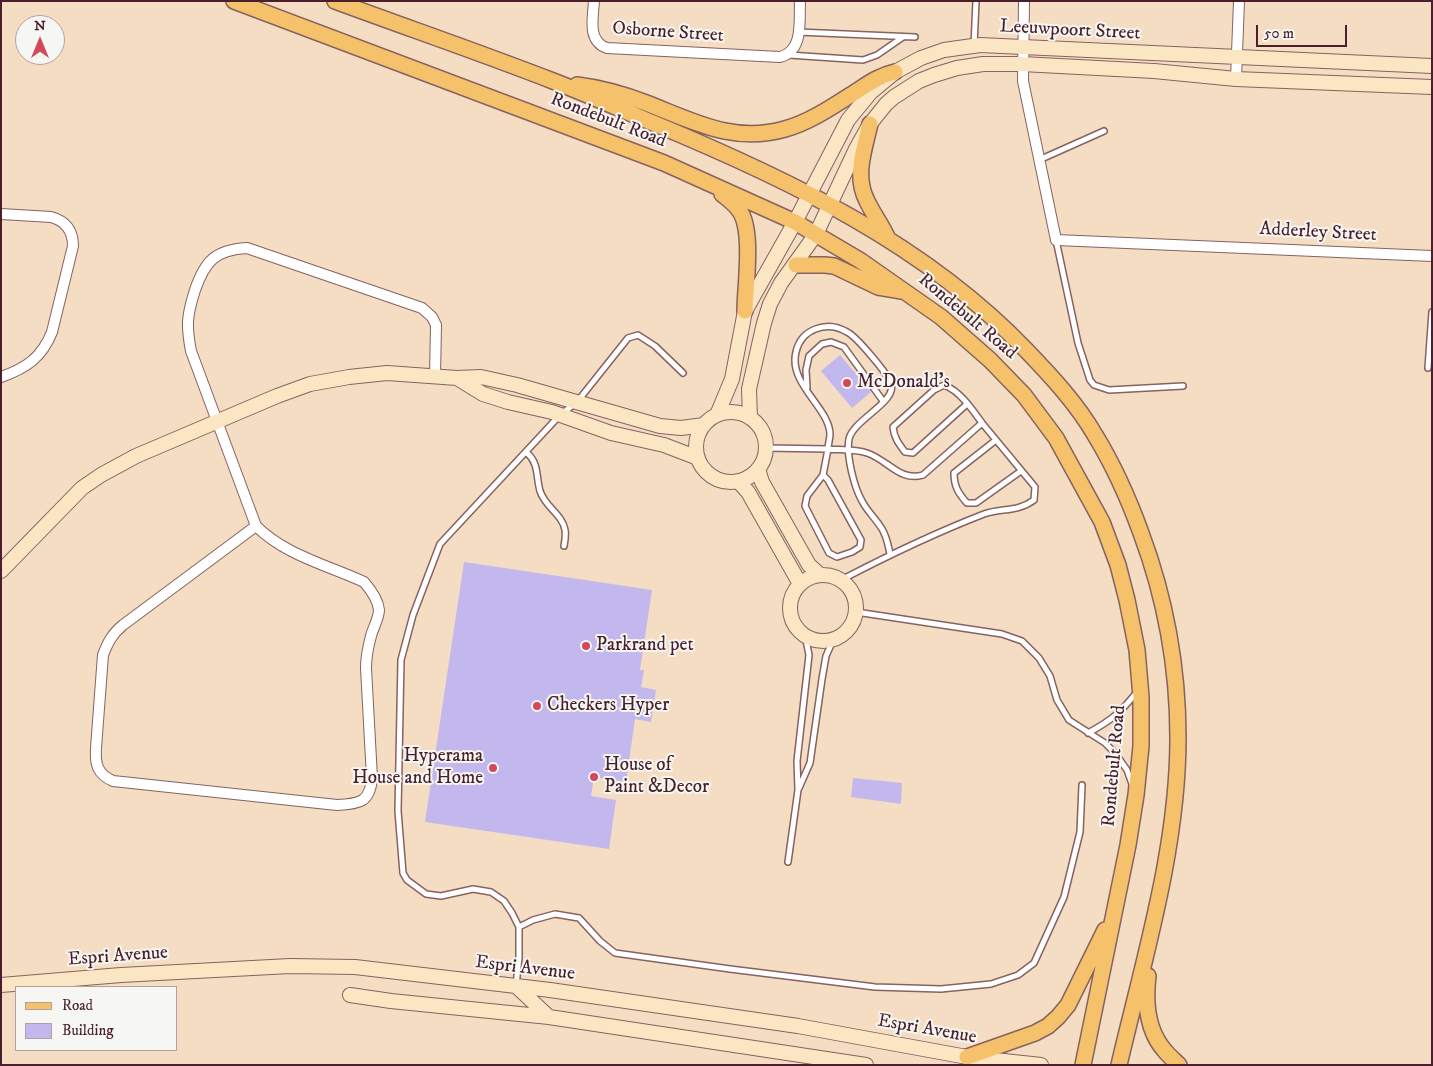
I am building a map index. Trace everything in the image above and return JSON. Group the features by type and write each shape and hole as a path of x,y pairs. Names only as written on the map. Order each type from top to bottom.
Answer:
{"main road":[{"name":"Rondebult Road","path":"234,1 655,159 795,222 861,261 941,317 990,360 1024,395 1060,446 1102,522 1118,564 1137,650 1141,746 1136,795 1128,845 1083,1065"},
{"name":"Rondebult Road","path":"335,1 553,81 696,141 830,205 888,239 970,298 1008,331 1051,375 1095,434 1131,505 1164,603 1177,700 1178,739 1175,801 1154,917 1119,1065"},
{"path":"360,1 430,36"},
{"path":"553,81 621,94 713,129 735,134 761,134 796,125 824,111 878,78 895,72"},
{"path":"870,124 860,168 860,180 867,202 888,239"},
{"path":"715,187 740,211 744,220 748,242 744,311"},
{"path":"796,265 834,266 878,287 906,292"},
{"path":"968,1057 1036,1033 1058,1017 1068,1005 1113,914"},
{"path":"1154,917 1147,1001 1155,1034 1164,1050 1179,1065"}],"street":[{"name":"Osborne Street","path":"594,1 593,33 596,41 607,48 784,56"},
{"path":"784,56 796,46 800,1"},
{"path":"1024,1 1022,64 1025,95 1056,240"},
{"path":"1236,79 1239,1"},
{"name":"Leeuwpoort Street","path":"717,415 732,379 744,311 795,222 848,120 871,92 895,72 928,55 944,50 974,46 1023,47 1432,66"},
{"name":"Leeuwpoort Street","path":"750,418 749,390 770,304 781,283 796,265 816,234 856,149 870,124 886,104 905,88 934,75 957,68 983,64 1022,64 1154,71 1236,79 1432,87"},
{"path":"1,214 58,219 66,224 71,232 73,246 52,332 47,344 33,361 1,377"},
{"name":"Adderley Street","path":"1056,240 1432,256"},
{"path":"256,526 123,624 108,641 103,655 95,760 98,770 104,777 113,781 337,805 360,802 371,790 372,778 366,656 379,611 376,598 364,582 284,547 256,526 191,351 187,322 188,312 203,269 222,252 234,248 247,248 422,308 432,317 436,325 435,376"},
{"path":"1,572 82,488 101,475 136,456 277,396 310,384 387,373 457,378 482,376 660,426 681,428 704,425"},
{"path":"457,378 483,394 560,415 612,433 664,445 698,458"},
{"path":"732,412 740,413 750,418 763,432 766,448 765,455 758,469 738,481 715,478 703,468 698,458 697,438 704,425 717,415 732,412"},
{"path":"758,469 762,482 809,565 820,575"},
{"path":"738,481 748,492 800,584"},
{"path":"820,575 834,577 847,585 854,597 856,612 846,631 834,638 819,640 805,635 795,625 790,611 792,597 800,584 820,575"},
{"name":"Espri Avenue","path":"1,985 121,975 290,966 355,967 516,986 798,1026 968,1057 1041,1065"},
{"path":"516,986 549,1017"},
{"path":"350,995 391,1002 549,1017 866,1065"}],"lane":[{"path":"974,46 976,1"},
{"path":"798,32 915,37"},
{"path":"784,56 863,60 877,55 904,37"},
{"path":"1039,161 1104,131"},
{"path":"1056,240 1078,343 1090,380 1094,385 1109,390 1183,386"},
{"path":"1428,368 1432,312"},
{"path":"824,475 861,540 860,547 837,557 829,553 804,506 807,496 824,475 830,433 827,423 795,370 796,350 802,339 816,328 835,327 848,332 886,373 892,384 892,390 884,401 854,428 850,437 848,451 855,485 862,502 882,529 890,554"},
{"path":"516,986 519,957 519,927 504,901 491,892 473,889 441,896 426,894 407,880 402,866 398,802 401,660 414,615 440,544 560,415 577,402 628,338 638,335 655,346 682,373"},
{"path":"807,391 806,370 808,356 822,344 831,342 844,347 884,401"},
{"path":"841,580 890,554 986,513 1026,506 1034,500 1034,487 968,404 953,388 944,385 934,390 893,428 894,435 906,452 913,452 968,404"},
{"path":"766,448 828,449 865,452 880,459 906,476 914,478 923,475 982,423"},
{"path":"996,440 954,473 954,482 962,497 967,503 976,503 1021,471"},
{"path":"527,452 534,458 540,492 545,504 564,524 566,532 564,546"},
{"path":"856,612 1002,634 1022,641 1039,658 1050,676 1057,700 1069,720 1105,743 1116,753 1127,770 1136,795"},
{"path":"788,862 798,790 797,761 809,656 805,635"},
{"path":"798,790 810,763 823,671 826,656 834,638"},
{"path":"1088,733 1120,713 1140,688"},
{"path":"519,927 533,920 555,914 579,918 614,953 875,986 941,989 991,984 1018,975 1034,963 1064,897 1080,832 1082,785"}],"building":[{"path":"840,355 871,392 852,408 821,371"},
{"path":"464,562 652,590 640,670 644,670 641,687 656,690 651,722 635,719 626,782 594,777 591,796 616,800 609,849 425,822"},
{"path":"853,778 902,783 901,804 851,797"}],"place":[{"name":"McDonald's","path":"847,383"},
{"name":"Parkrand pet","path":"586,646"},
{"name":"Checkers Hyper","path":"537,706"},
{"name":"Hyperama House and Home","path":"493,768"},
{"name":"House of Paint &Decor","path":"594,777"}]}
